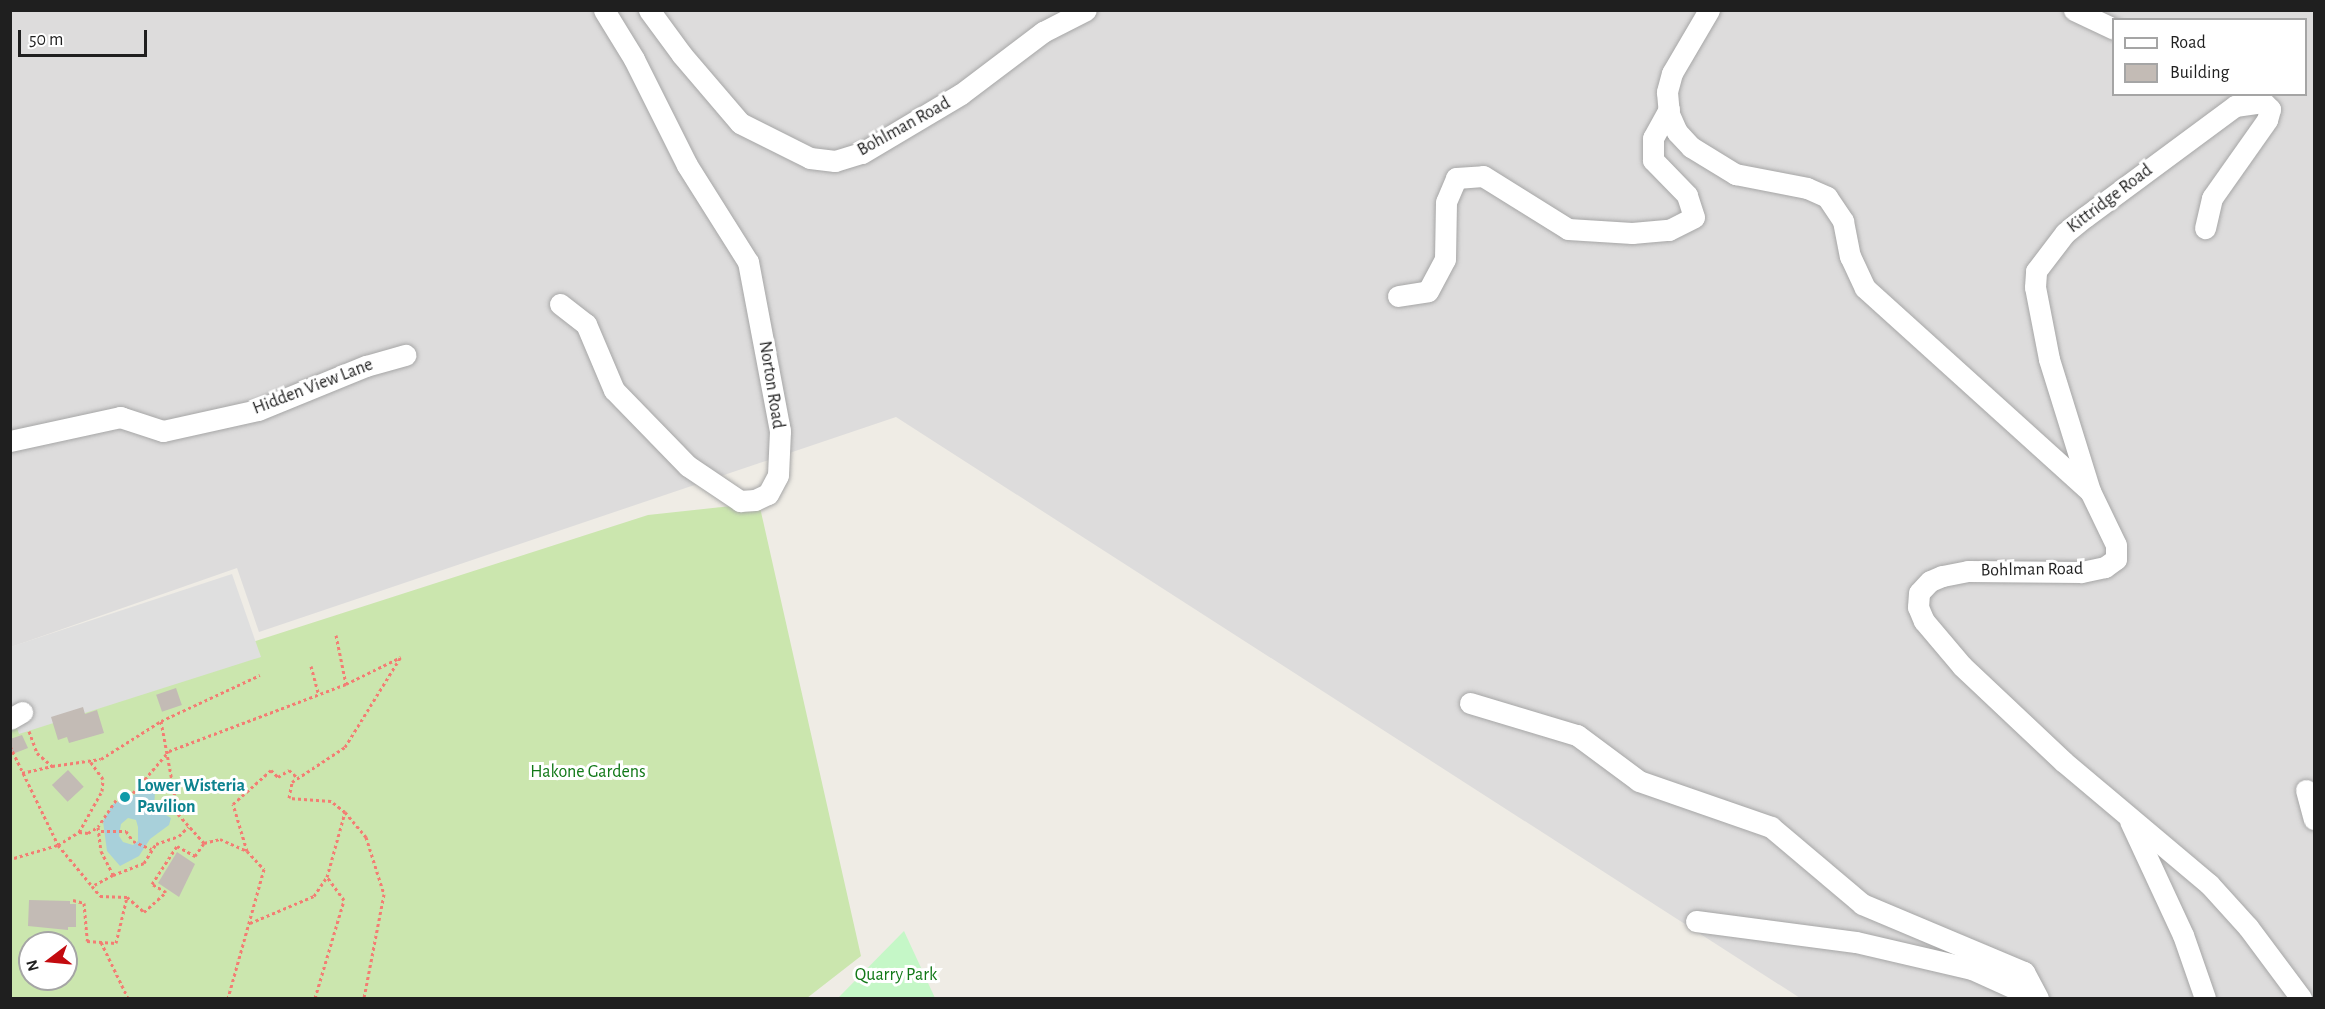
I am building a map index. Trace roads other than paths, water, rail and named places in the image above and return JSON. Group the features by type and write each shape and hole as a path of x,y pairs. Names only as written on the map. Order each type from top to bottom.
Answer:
{"street":[{"name":"Norton Road","path":"560,304 586,324 614,390 688,466 740,501 756,500 768,494 778,475 780,431 748,262 687,165 634,59 604,10"},
{"name":"Bohlman Road","path":"650,10 682,55 740,123 810,158 835,161 862,153 961,94 1043,32 1086,10"},
{"name":"Bohlman Road","path":"1710,10 1672,74 1667,92 1669,109 1677,132 1691,147 1735,174 1807,188 1827,196 1843,220 1850,256 1865,288 2090,491 2116,545 2116,559 2105,567 2081,572 1950,573 1922,588 1918,607 1929,629 1962,666 2231,907 2301,999"},
{"path":"2074,10 2112,28"},
{"name":"Kittridge Road","path":"2090,491 2049,359 2035,287 2036,271 2043,258 2072,228 2235,106 2241,98 2263,102 2270,109 2267,120 2212,198 2205,228"},
{"path":"1398,297 1428,291 1445,259 1446,202 1456,178 1483,176 1568,229 1632,233 1669,231 1694,217 1687,195 1653,160 1653,138 1669,109"},
{"name":"Hidden View Lane","path":"10,441 120,417 163,431 258,410 366,366 405,354"},
{"path":"1470,703 1577,735 1639,781 1771,827 1862,904 2024,972 2037,999"},
{"path":"2306,790 2314,819"},
{"path":"2127,815 2183,935 2205,999"},
{"path":"1696,921 1856,942 1972,969 2037,999"}],"water":[{"path":"146,783 155,792 154,808 171,818 169,825 150,839 139,856 120,866 107,851 103,821 113,804 136,794","holes":["128,818 136,820 138,841 133,845 123,842 119,836 121,824"]}],"place":[{"name":"Lower Wisteria Pavilion","path":"125,797"}],"park label":[{"name":"Hakone Gardens","path":"588,772"},
{"name":"Quarry Park","path":"896,975"}]}
